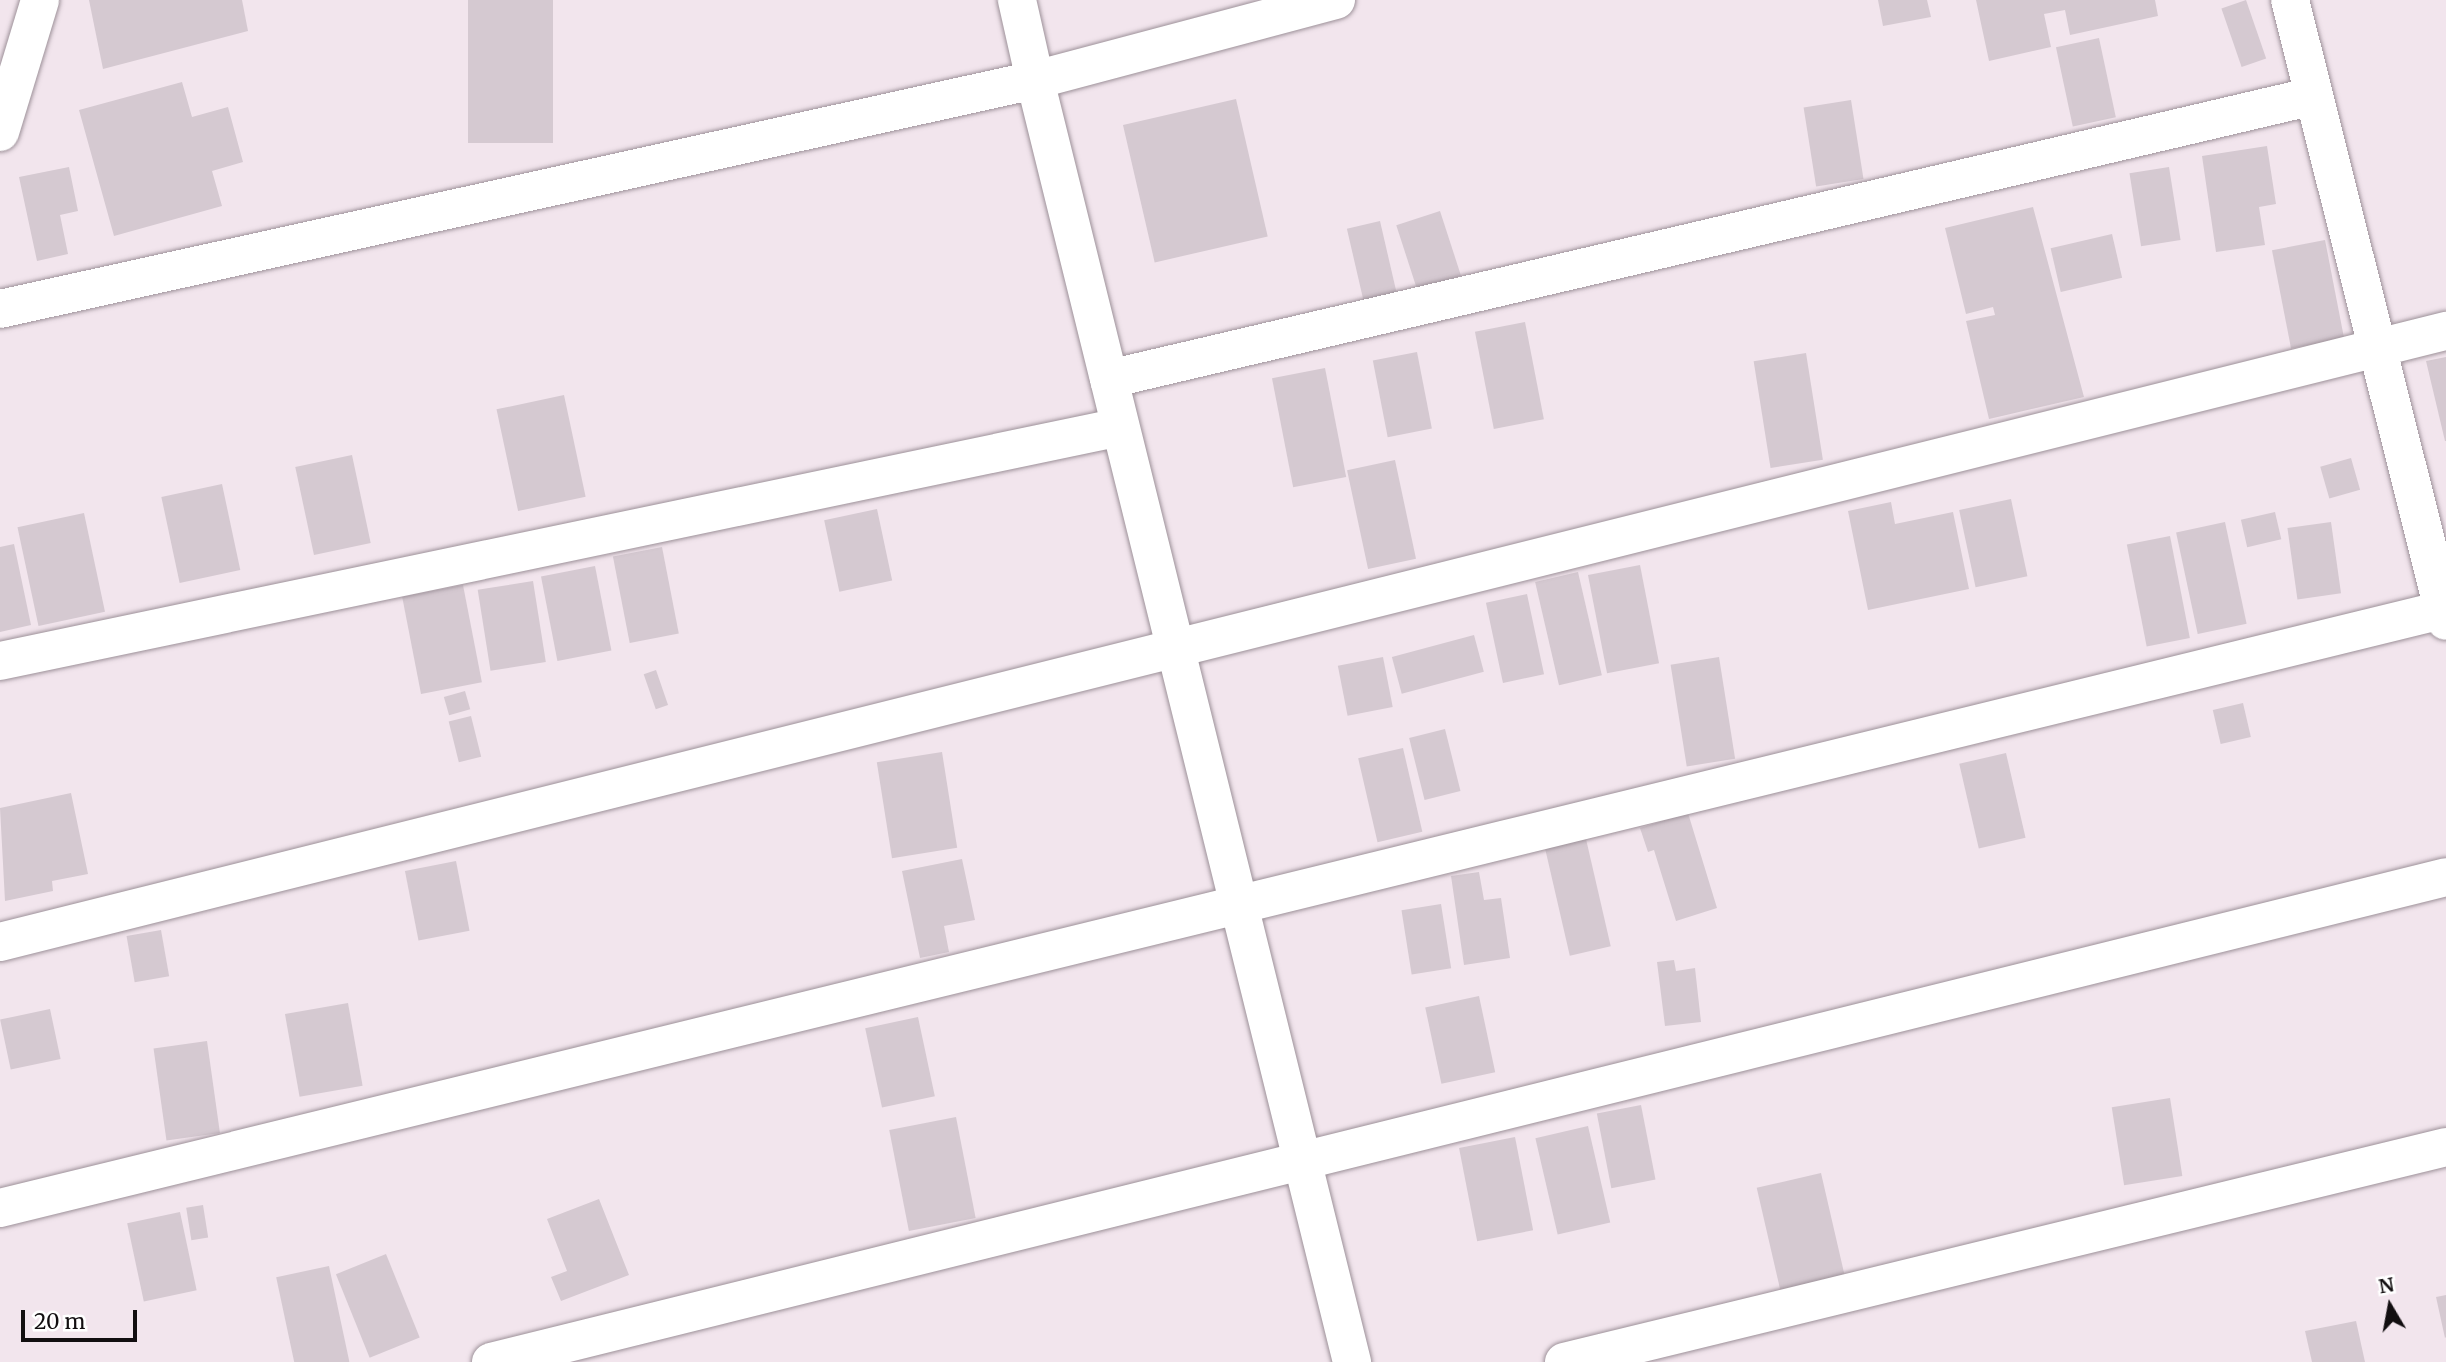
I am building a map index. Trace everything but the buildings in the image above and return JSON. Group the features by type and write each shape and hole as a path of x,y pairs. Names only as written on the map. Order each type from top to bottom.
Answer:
{"street":[{"path":"0,132 40,0"},
{"path":"1017,0 1300,1161 1352,1362"},
{"path":"0,309 1035,80 1336,0"},
{"path":"0,1208 1237,903 2445,613 2290,0"},
{"path":"1109,379 2314,96"},
{"path":"0,942 2446,331"},
{"path":"0,661 1120,427"},
{"path":"491,1362 2446,877"},
{"path":"1564,1362 2446,1147"}]}
